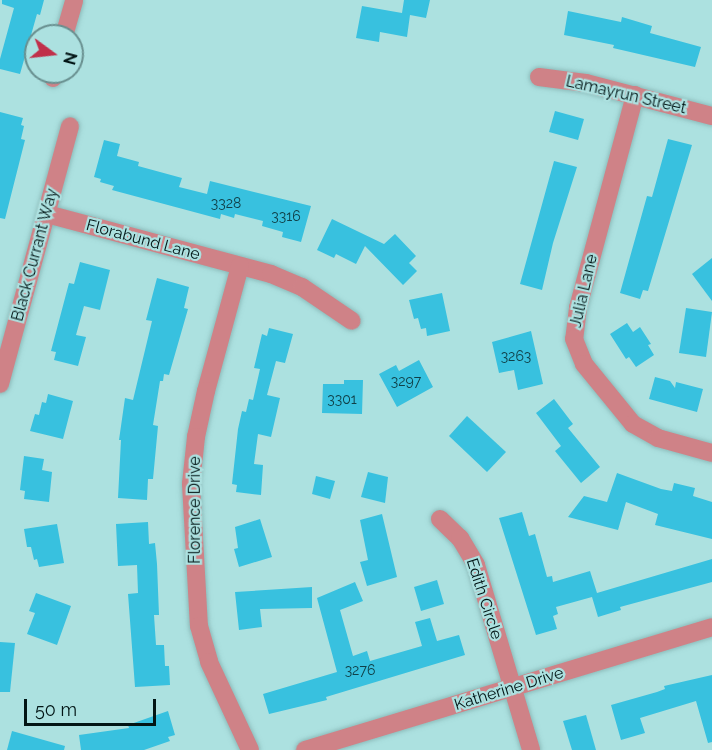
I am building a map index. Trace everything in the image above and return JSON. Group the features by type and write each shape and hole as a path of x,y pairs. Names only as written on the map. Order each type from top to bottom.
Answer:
{"street":[{"path":"67,24 74,0"},
{"name":"Lamayrun Street","path":"539,77 586,83 712,116"},
{"name":"Julia Lane","path":"635,95 578,308 574,339 584,364 633,424 658,438 712,453"},
{"name":"Black Currant Way","path":"0,384 69,126"},
{"name":"Florabund Lane","path":"47,214 271,274 302,287 352,321"},
{"name":"Florence Drive","path":"240,266 206,391 196,437 191,484 199,626 209,662 250,750"},
{"name":"Edith Circle","path":"440,519 460,538 476,564 531,750"},
{"name":"Katherine Drive","path":"305,750 712,627"}],"building":[{"path":"2,0 44,0 40,15 37,14 34,24 24,24 24,60 20,74 0,69 0,59 14,8 2,4"},
{"path":"404,0 430,0 426,18 410,15 407,37 380,32 379,42 356,38 362,6 402,13"},
{"path":"568,11 621,22 622,17 652,26 650,33 701,47 695,67 613,48 614,45 564,35"},
{"path":"555,111 584,119 578,140 549,132"},
{"path":"0,112 23,118 21,139 25,140 5,219 0,218"},
{"path":"668,139 692,145 648,291 643,290 640,299 620,293 647,196 652,197"},
{"path":"104,140 120,144 117,156 139,162 138,166 182,178 179,187 207,194 210,181 311,206 301,242 282,237 283,232 262,226 263,221 235,214 234,218 221,214 220,219 112,190 114,186 100,182 101,179 94,177"},
{"path":"554,161 577,167 553,243 542,290 520,284"},
{"path":"332,219 384,244 395,234 416,256 409,263 417,271 403,285 365,246 356,264 336,254 334,258 317,250"},
{"path":"712,258 712,301 692,274"},
{"path":"80,262 110,270 100,310 84,306 76,335 86,337 78,366 54,360 56,352 51,351 69,283 74,284"},
{"path":"157,278 189,287 184,308 188,309 169,375 164,374 163,381 160,381 153,425 158,426 153,479 148,479 147,500 118,498 121,440 119,440 125,398 133,400 152,321 146,320"},
{"path":"442,293 450,331 427,336 426,328 421,329 418,318 414,319 409,300"},
{"path":"686,308 712,312 706,357 679,353"},
{"path":"627,323 633,332 640,327 651,344 648,345 654,355 636,367 629,357 626,359 610,334"},
{"path":"269,328 293,334 285,363 276,361 267,395 280,398 271,437 258,434 254,464 263,465 261,495 236,492 237,485 232,484 238,429 242,411 246,412 249,399 253,400 260,369 254,368 262,334 267,336"},
{"path":"531,331 543,384 518,390 514,370 499,373 492,342"},
{"path":"419,360 433,387 397,407 379,374 396,365 399,371"},
{"path":"655,377 670,381 675,388 676,382 703,389 697,412 649,399"},
{"path":"344,380 363,380 362,414 322,413 323,384 344,384"},
{"path":"48,394 73,401 63,439 30,431 35,414 39,415 42,402 46,403"},
{"path":"554,399 573,424 568,428 600,467 581,483 555,451 561,446 536,413"},
{"path":"467,416 506,452 487,472 449,436"},
{"path":"24,456 44,459 42,470 52,472 49,502 24,499 25,491 20,490"},
{"path":"368,472 388,477 385,503 361,497"},
{"path":"617,473 661,489 672,491 674,483 695,488 693,496 712,502 712,539 655,525 658,514 626,502 618,530 568,517 584,496 607,502"},
{"path":"316,476 335,481 330,499 312,494"},
{"path":"522,512 529,536 535,534 547,577 552,576 553,582 590,571 597,593 712,559 712,582 620,607 621,610 598,617 592,597 556,607 558,614 553,616 557,629 536,635 499,518"},
{"path":"382,514 397,577 367,586 360,562 368,560 360,520"},
{"path":"260,519 272,557 239,567 234,549 238,548 235,527"},
{"path":"148,522 149,544 155,543 157,564 159,615 154,615 156,645 164,645 165,666 169,666 170,685 135,687 128,594 138,593 137,565 118,566 116,524"},
{"path":"57,524 64,563 39,567 37,559 34,560 31,547 27,547 24,529"},
{"path":"437,580 444,604 421,611 414,587"},
{"path":"355,582 363,601 340,610 353,656 367,651 370,661 422,646 415,622 430,618 437,641 459,635 465,655 326,697 327,700 269,714 263,694 337,672 317,598"},
{"path":"312,587 312,608 260,609 262,627 239,630 235,592"},
{"path":"36,593 71,606 57,645 27,634 35,613 29,611"},
{"path":"0,642 15,643 10,692 0,692"},
{"path":"712,675 712,742 708,743 696,701 640,718 645,733 621,740 611,705 657,692 665,689 664,686"},
{"path":"168,711 175,735 168,737 170,741 144,750 81,750 79,735 129,728 128,725"},
{"path":"586,715 596,750 572,750 563,721"},
{"path":"12,731 65,746 64,750 7,750"}]}
